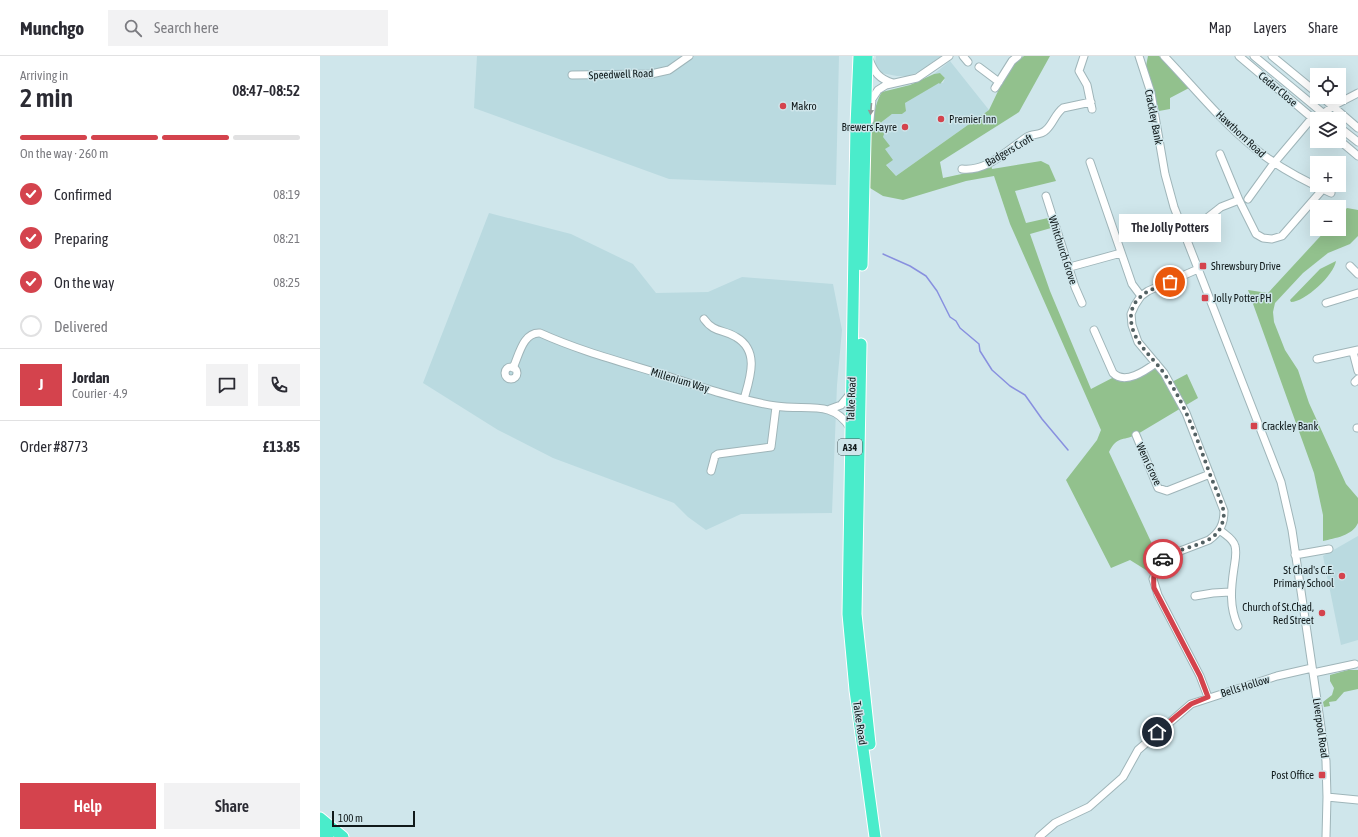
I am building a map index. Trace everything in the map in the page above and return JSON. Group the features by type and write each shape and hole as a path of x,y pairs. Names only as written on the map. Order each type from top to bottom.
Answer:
{"highway":[{"name":"Talke Road","path":"859,56 856,126 850,428 848,614 855,690 875,837"},
{"name":"Talke Road","path":"867,56 862,196 856,614 863,687 883,837"},
{"path":"320,818 343,837"},
{"path":"320,830 328,837"}],"street":[{"name":"Speedwell Road","path":"572,75 651,74 669,70 689,56"},
{"path":"867,56 877,75 884,81 895,83"},
{"path":"862,196 872,99 878,90 895,83 917,78 949,56"},
{"path":"963,56 968,62"},
{"path":"979,67 997,85 1012,61 1018,56"},
{"name":"Badgers Croft","path":"962,169 971,170 1020,148 1027,137 1042,134 1048,129 1063,108 1091,105 1087,85 1079,72 1084,56"},
{"name":"Crackley Bank","path":"1139,56 1151,93 1165,174 1183,233 1281,482 1290,517 1315,683"},
{"name":"Hawthorn Road","path":"1164,56 1238,134 1274,163 1310,183"},
{"name":"Cedar Close","path":"1241,56 1310,116"},
{"path":"1254,56 1321,112"},
{"path":"1272,56 1310,87"},
{"path":"1326,112 1333,106 1358,93"},
{"path":"1331,104 1358,128"},
{"path":"1249,195 1274,163 1310,125"},
{"path":"1346,133 1358,142"},
{"path":"1346,146 1358,156"},
{"path":"1220,154 1239,200 1256,234 1263,238 1272,240 1282,236 1321,192"},
{"path":"1090,162 1132,284 1141,296"},
{"name":"Whitchurch Grove","path":"1046,196 1082,303"},
{"path":"1183,233 1193,228 1221,207 1239,200"},
{"path":"1070,267 1121,253"},
{"path":"1350,266 1358,274"},
{"path":"1198,270 1148,291 1141,296 1131,314 1132,325 1138,342 1164,373 1186,413 1224,512 1224,519 1220,530 1209,540 1167,556 1160,561 1153,578 1158,595 1200,676 1208,697"},
{"path":"1330,294 1329,302 1358,293"},
{"path":"704,319 710,327 736,337 748,349 753,362 751,376 744,399"},
{"path":"1094,330 1113,373 1116,376 1128,378 1147,370 1156,363"},
{"name":"Millenium Way","path":"513,368 528,336 534,332 584,351 744,399 776,406 830,409"},
{"path":"1319,357 1355,351 1358,371"},
{"path":"830,409 841,405 851,393"},
{"path":"710,471 715,456 718,454 771,447 776,406"},
{"path":"830,409 843,417 850,428"},
{"name":"Wem Grove","path":"1136,435 1160,490 1167,491 1210,474"},
{"path":"1220,530 1231,538 1235,546 1230,592 1235,625"},
{"path":"1295,555 1329,549"},
{"path":"1195,596 1213,592 1230,592"},
{"name":"Bells Hollow","path":"1039,837 1054,823 1089,807 1123,777 1138,750 1191,704 1208,697 1277,676 1312,670 1352,666"},
{"name":"Liverpool Road","path":"1315,683 1326,761 1327,797"},
{"path":"1326,837 1327,797 1358,800"}],"shaded area":[{"path":"477,56 839,56 836,185 669,179 474,108"},
{"path":"876,56 941,56 919,72 907,76 897,76 881,73 875,65"},
{"path":"950,61 989,110 896,176 886,164 879,124 892,114 902,114 906,110 905,103 939,82 943,83 945,78 940,73 934,74"},
{"path":"489,213 571,234 633,264 656,293 708,292 742,277 833,284 842,330 837,385 832,513 741,514 706,530 688,517 674,503 553,458 498,430 423,383"},
{"name":"St Chad's C.E. Primary School","path":"1358,536 1358,640 1341,645 1323,556"}],"green space":[{"path":"1024,56 1050,56 1019,112 940,162 943,178 971,172 991,163 992,169 1041,161 1049,165 1056,181 1015,191 1026,223 1048,218 1051,228 1030,234 1050,291 1091,389 1116,376 1120,378 1156,363 1170,383 1187,374 1198,398 1136,435 1117,441 1109,452 1160,561 1154,575 1130,560 1111,568 1066,480 1097,440 1101,430 1010,224 994,176 966,181 903,200 883,196 870,188 869,167 872,124 878,100 882,92 910,85 934,74 940,73 945,78 940,84 939,83 905,103 906,111 902,114 892,114 879,124 884,134 883,137 890,146 885,149 893,160 886,165 896,176 989,110 1009,68"},
{"path":"1148,56 1159,56 1189,88 1170,98 1170,109 1159,111 1146,66"},
{"path":"1346,209 1358,210 1358,236 1350,244 1328,253 1303,273 1275,303 1273,312 1274,322 1285,350 1298,370 1309,403 1346,484 1358,498 1358,523 1352,531 1343,536 1323,541 1323,515 1314,473 1248,290 1268,293 1321,236 1346,236"},
{"path":"1336,261 1330,273 1318,287 1304,298 1291,302 1290,300 1320,269"},
{"path":"1348,670 1358,670 1358,689 1344,692 1336,701 1329,702 1330,706 1324,707 1323,702 1332,695 1334,688 1330,681 1330,675"}],"waterway":[{"path":"883,254 910,266 926,276 937,291 950,317 956,321 960,328 979,344 980,351 992,370 1010,386 1025,395 1042,419 1068,450"}],"way so far":[{"path":"1163,559 1167,556 1209,540 1220,530 1224,519 1223,507 1186,413 1164,373 1138,342 1132,325 1131,314 1141,296 1148,291 1170,282"}],"place":[{"name":"Makro","path":"783,106"},
{"name":"Premier Inn","path":"941,119"},
{"name":"Brewers Fayre","path":"905,127"},
{"name":"Shrewsbury Drive","path":"1203,266"},
{"name":"The Jolly Potters","path":"1170,282"},
{"name":"Jolly Potter PH","path":"1205,298"},
{"name":"Crackley Bank","path":"1254,426"},
{"name":"St Chad's C.E. Primary School","path":"1342,576"},
{"name":"Church of St.Chad, Red Street","path":"1322,613"},
{"name":"Post Office","path":"1322,775"}],"route":[{"path":"1157,732 1191,704 1208,697 1200,676 1154,588 1153,578 1156,567 1163,559"}]}
